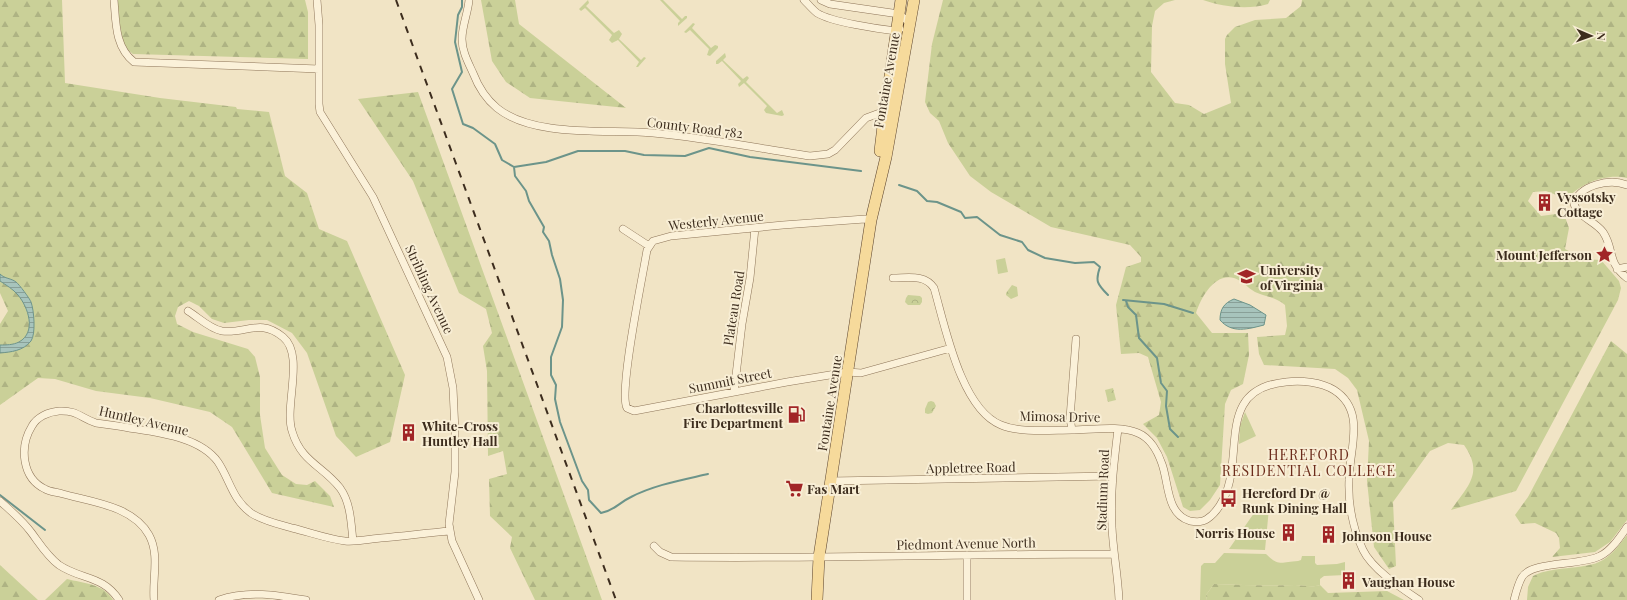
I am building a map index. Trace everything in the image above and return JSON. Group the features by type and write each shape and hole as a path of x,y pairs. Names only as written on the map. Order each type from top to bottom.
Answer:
{"main road":[{"name":"Fontaine Avenue","path":"817,600 819,557 872,216 901,0"},
{"name":"Fontaine Avenue","path":"872,216 886,157 914,0"}],"street":[{"path":"114,0 120,47 134,62 319,70"},
{"name":"Stribling Avenue","path":"318,0 320,112 374,197 447,357 453,388 455,432 455,472 450,516 450,531 452,541 479,600"},
{"name":"County Road 782","path":"469,0 463,28 463,47 466,58 476,80 492,103 506,114 548,127 592,131 630,131 655,133 810,156 828,154 835,150 866,118 885,111"},
{"path":"804,0 818,14 896,31 910,22 899,14 830,4 821,0"},
{"path":"1627,185 1618,183 1600,183 1580,193 1574,204 1580,213 1599,227 1608,244 1612,261 1617,269 1627,278"},
{"name":"Westerly Avenue","path":"649,246 658,239 671,236 857,220 872,216"},
{"name":"Plateau Road","path":"734,392 742,324 751,271 755,228"},
{"path":"623,229 649,246"},
{"name":"Summit Street","path":"649,246 647,250 626,374 625,400 628,408 634,411 848,372"},
{"path":"1617,269 1627,267"},
{"name":"Mimosa Drive","path":"893,278 924,278 932,284 951,348 969,392 976,405 991,419 999,425 1032,430 1118,429 1138,433 1152,444 1162,463 1173,507 1185,519 1196,522 1210,517 1217,510 1228,488 1233,460 1236,422 1240,408 1246,399 1264,388 1276,383 1288,381 1311,382 1333,389 1341,396 1350,408 1354,422 1354,436 1349,478 1350,502 1362,549 1367,557 1392,582 1419,600"},
{"path":"188,311 217,329 223,331 253,327 266,328 285,338 293,361 290,414 291,429 297,446 340,488 346,499 353,541"},
{"path":"1072,430 1070,418 1076,339"},
{"path":"848,372 861,373 951,348"},
{"name":"Huntley Avenue","path":"154,600 154,554 149,536 137,522 123,512 111,507 46,489 34,481 27,470 24,457 25,442 29,430 34,422 44,414 57,411 77,412 95,422 185,439 209,452 218,462 235,497 243,506 255,515 282,525 344,541 450,531"},
{"name":"Stadium Road","path":"1118,429 1112,476 1112,521 1119,600"},
{"name":"Appletree Road","path":"830,481 1112,476"},
{"path":"0,502 22,522 43,550 58,564 78,575 98,581 107,586 119,600"},
{"path":"1514,600 1518,584 1526,573 1533,568 1548,565 1572,564 1602,556 1627,528"},
{"name":"Piedmont Avenue North","path":"654,546 660,552 671,556 819,557 1114,554"},
{"path":"967,555 967,600"},
{"path":"219,600 236,596 263,594 306,600"}],"green space":[{"path":"0,0 62,0 65,83 160,98 236,107 237,109 269,112 285,176 307,193 319,229 347,241 405,375 390,442 356,457 336,436 307,353 292,333 267,320 249,320 224,323 212,319 199,306 189,301 178,307 175,316 177,324 193,332 248,349 255,357 260,377 260,415 265,448 282,475 296,484 307,485 315,481 330,496 334,507 272,493 232,427 210,412 150,398 96,391 55,379 38,378 0,405 0,353 17,350 24,347 31,341 34,333 34,316 32,305 27,295 16,282 0,274"},
{"path":"117,0 305,0 308,12 308,59 133,54 124,43 121,36 118,22"},
{"path":"481,0 515,0 519,24 626,108 530,98 506,82 492,61"},
{"path":"588,0 589,3 586,6 614,33 619,30 622,34 619,39 641,60 644,57 646,58 638,67 636,67 639,62 618,40 612,43 609,40 612,35 585,8 581,11 579,9"},
{"path":"660,0 663,0 682,19 685,16 687,16 687,18 678,26 680,21"},
{"path":"943,0 1175,0 1164,3 1155,11 1152,26 1151,72 1175,103 1189,105 1204,114 1231,103 1225,64 1225,39 1227,35 1235,27 1255,20 1286,18 1301,6 1302,0 1627,0 1627,178 1611,177 1594,181 1579,188 1567,199 1546,191 1533,192 1528,201 1541,216 1556,214 1565,217 1569,228 1565,249 1584,259 1601,260 1619,281 1621,288 1618,300 1516,491 1451,510 1463,494 1471,479 1473,464 1470,455 1464,445 1448,443 1430,451 1393,502 1396,566 1389,569 1374,547 1367,481 1369,441 1357,390 1348,378 1335,369 1264,365 1259,354 1257,337 1285,335 1287,326 1285,305 1282,302 1255,292 1237,279 1227,277 1220,279 1209,288 1201,300 1196,313 1212,333 1248,333 1249,355 1243,384 1231,390 1225,404 1220,485 1210,500 1200,510 1190,511 1183,507 1167,457 1157,438 1143,424 1159,415 1161,402 1148,357 1139,353 1121,354 1116,305 1126,267 1141,262 1141,257 1130,245 1051,227 991,192 970,176 948,143 939,121 930,113 925,102 932,44"},
{"path":"1203,0 1270,0 1268,4 1260,6 1236,7"},
{"path":"693,23 695,24 692,28 711,48 715,45 718,46 718,48 710,56 707,55 709,49 690,30 686,33 684,32"},
{"path":"725,53 726,57 723,60 743,79 747,76 749,78 746,82 777,113 782,110 784,115 782,116 766,113 764,110 767,106 744,83 739,87 738,84 741,81 722,61 716,64 716,61"},
{"path":"418,92 602,600 535,600 510,548 512,537 490,516 489,479 507,474 503,451 488,456 487,371 483,346 492,333 486,309 459,293 413,181 358,99"},
{"path":"1005,258 1008,272 998,274 996,260"},
{"path":"0,281 12,289 22,300 29,319 28,332 25,338 12,344 0,345 0,324 8,311 0,293"},
{"path":"1012,285 1017,287 1018,296 1011,299 1006,295 1006,293"},
{"path":"908,295 920,296 922,298 922,302 920,305 908,305 905,302"},
{"path":"1611,341 1627,354 1627,520 1610,542 1595,552 1552,557 1560,548 1559,538 1556,533 1535,523 1521,524 1515,515 1528,497"},
{"path":"1113,388 1116,400 1108,402 1105,390"},
{"path":"928,402 934,402 936,406 932,413 925,413"},
{"path":"1245,412 1256,436 1239,444 1240,426"},
{"path":"1259,506 1269,508 1265,550 1229,549"},
{"path":"1627,535 1627,600 1527,600 1528,587 1533,576 1550,570 1587,566 1603,560 1616,549"},
{"path":"1224,553 1266,554 1274,561 1280,563 1298,561 1301,560 1302,556 1315,556 1315,563 1317,565 1345,562 1345,575 1324,576 1320,579 1320,585 1314,586 1214,584 1206,595 1207,600 1200,600 1201,566 1204,563 1215,563"},
{"path":"0,565 38,600 0,600"},
{"path":"67,579 99,587 113,600 45,600"},
{"path":"1214,584 1320,585 1328,593 1387,591 1404,600 1207,600 1206,595"}],"water":[{"path":"0,274 16,282 30,300 34,316 34,333 31,341 24,347 17,350 0,353 0,345 12,344 25,338 28,332 29,319 22,300 14,291 0,281"},
{"path":"1234,299 1250,305 1266,315 1264,325 1252,328 1235,329 1220,320 1222,310 1225,305"}],"waterway":[{"path":"462,0 462,7 458,15 455,42 462,72 452,89 463,124 473,128 495,144 502,160 514,167 546,162 578,151 625,151 644,155 685,156 709,148 750,157 861,171"},
{"path":"514,167 515,176 526,191 529,201 544,227 543,232 549,241 560,279 563,300 562,327 551,357 551,375 556,385 555,399 560,422 582,481 588,490 589,500 601,513 610,510 627,499 649,489 708,474"},
{"path":"899,185 917,191 927,201 937,202 961,212 965,218 977,217 1000,235 1022,242 1028,250 1045,258 1075,263 1094,262 1100,267 1097,279 1099,285 1108,295"},
{"path":"1123,300 1164,304 1193,313"},
{"path":"1126,301 1128,307 1136,315 1139,338 1157,358 1161,383 1167,391 1166,406 1170,429 1178,437"},
{"path":"0,495 45,530"}],"railway":[{"path":"396,0 616,600"}],"place":[{"name":"Vyssotsky Cottage","path":"1544,203"},
{"name":"Mount Jefferson","path":"1605,254"},
{"name":"University of Virginia","path":"1247,276"},
{"name":"Charlottesville Fire Department","path":"796,414"},
{"name":"White-Cross Huntley Hall","path":"409,432"},
{"name":"Fas Mart","path":"794,488"},
{"name":"Hereford Dr @ Runk Dining Hall","path":"1229,499"},
{"name":"Norris House","path":"1288,532"},
{"name":"Johnson House","path":"1329,535"},
{"name":"Vaughan House","path":"1349,581"}],"district":[{"name":"HEREFORD RESIDENTIAL COLLEGE","path":"1309,462"}]}
